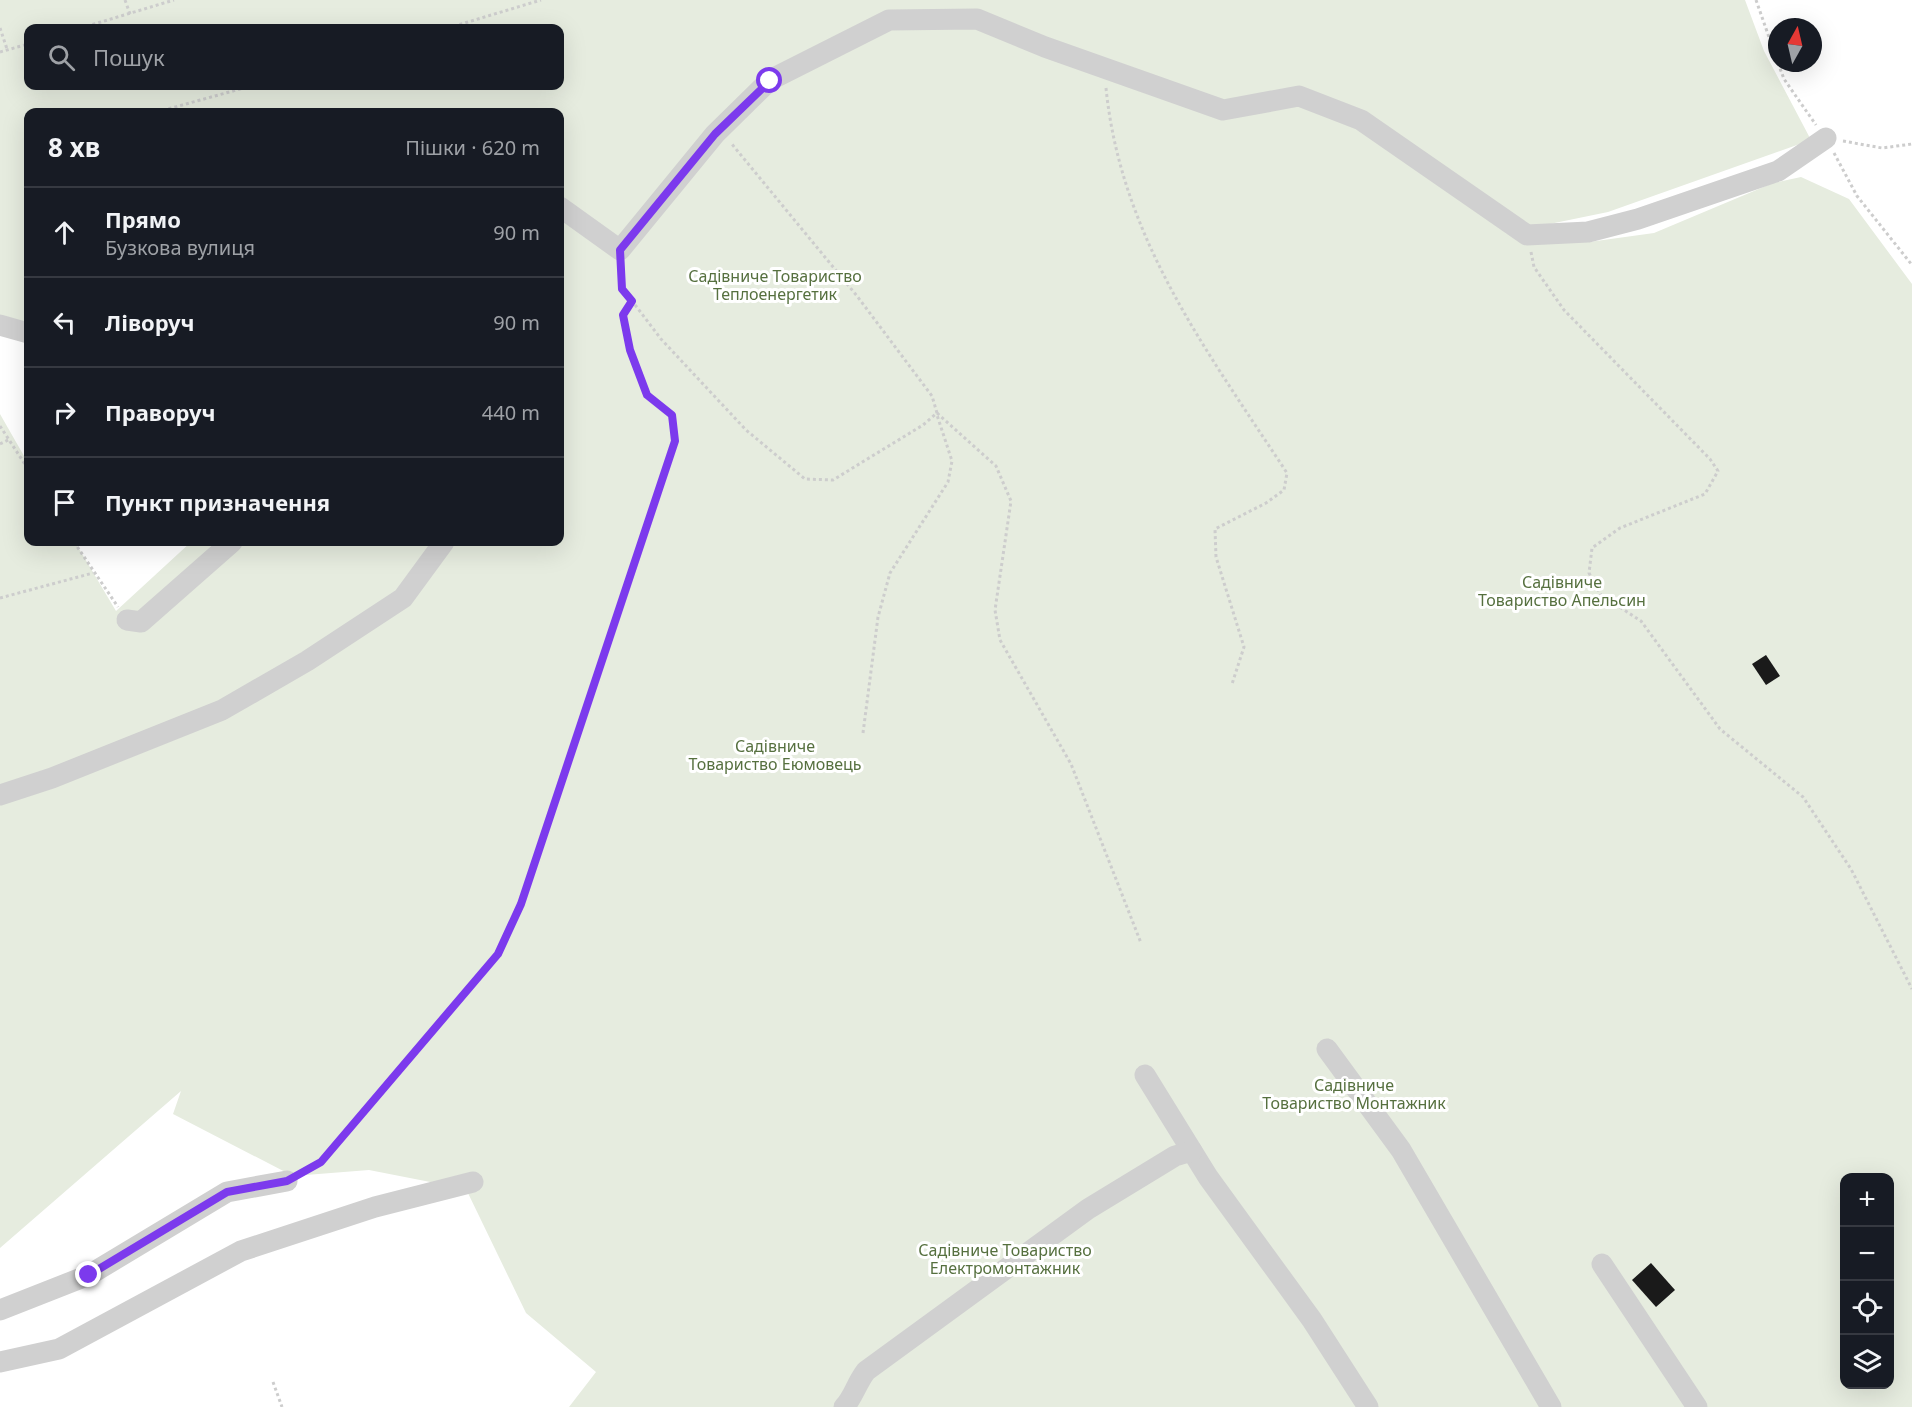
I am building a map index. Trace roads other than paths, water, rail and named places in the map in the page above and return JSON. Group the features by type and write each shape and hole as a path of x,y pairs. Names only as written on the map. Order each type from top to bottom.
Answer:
{"street":[{"path":"564,210 620,250 721,130 770,81 889,20 977,19 1104,68 1223,110 1299,96 1361,120 1527,235 1588,232 1638,219 1778,171 1826,138"},
{"path":"0,325 24,332"},
{"path":"127,620 141,622 227,546"},
{"path":"0,795 52,778 222,710 307,661 403,598 441,546"},
{"path":"1327,1049 1401,1150 1551,1407"},
{"path":"1144,1075 1208,1177 1311,1320 1368,1407"},
{"path":"844,1407 850,1401 855,1384 866,1371 1088,1209 1167,1161 1192,1151"},
{"path":"0,1310 89,1275 227,1192 287,1181"},
{"path":"0,1362 59,1349 241,1251 375,1207 473,1182"},
{"path":"1602,1264 1697,1407"}],"park label":[{"name":"Садівниче Товариство Теплоенергетик","path":"775,285"},
{"name":"Садівниче Товариство Апельсин","path":"1562,591"},
{"name":"Садівниче Товариство Еюмовець","path":"775,755"},
{"name":"Садівниче Товариство Монтажник","path":"1354,1094"},
{"name":"Садівниче Товариство Електромонтажник","path":"1005,1259"}]}
